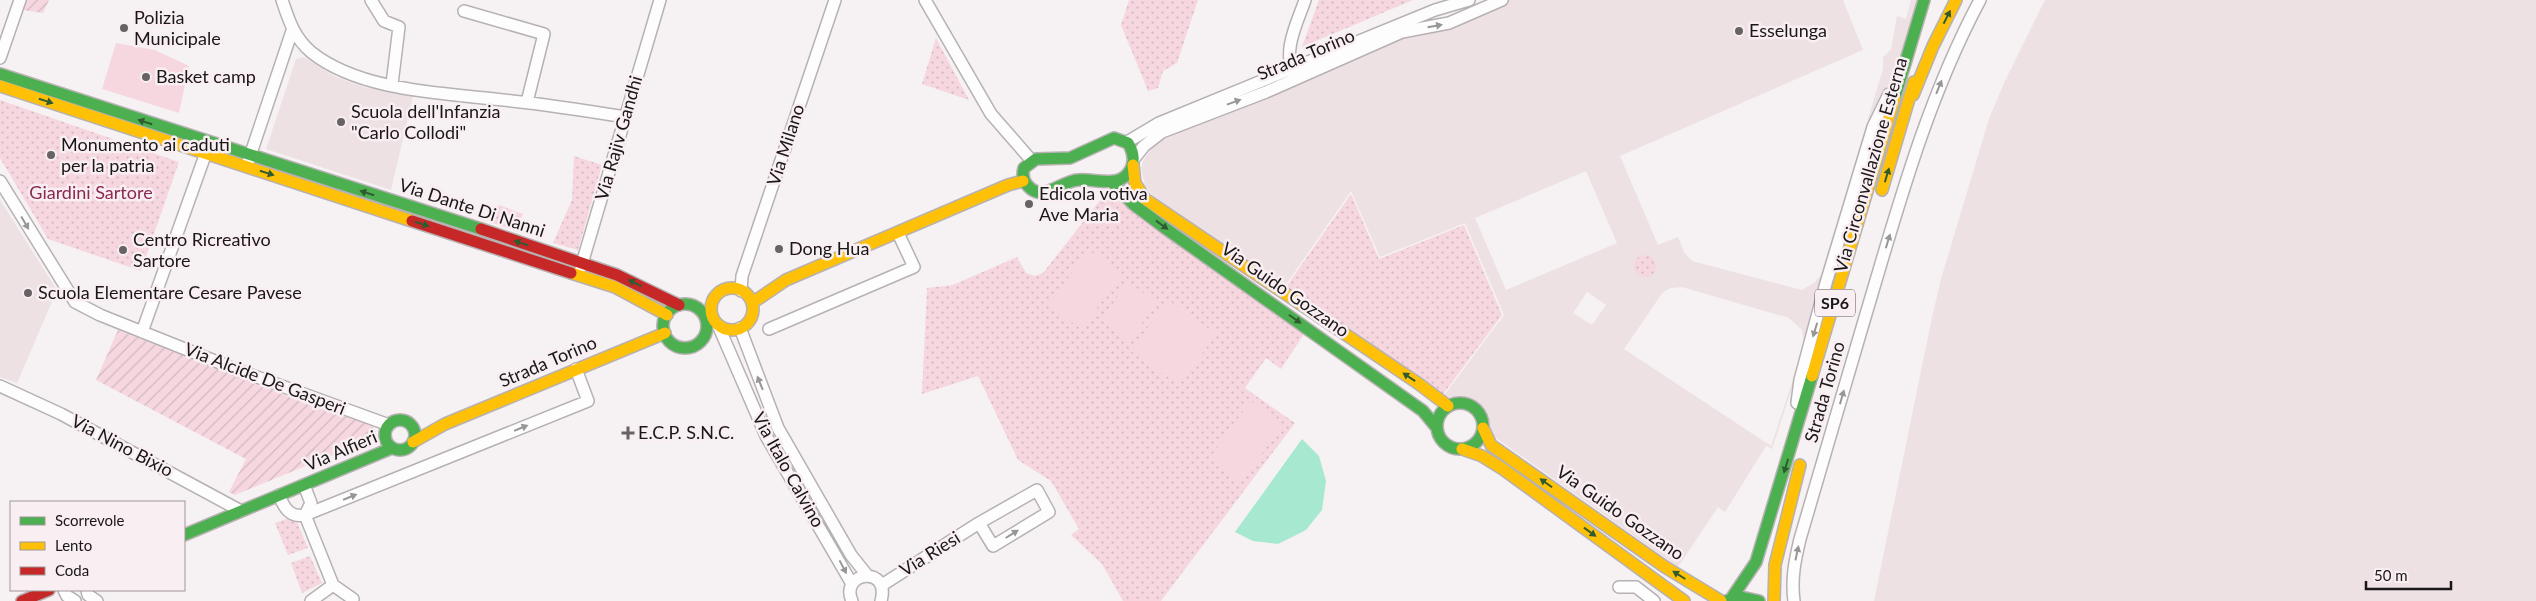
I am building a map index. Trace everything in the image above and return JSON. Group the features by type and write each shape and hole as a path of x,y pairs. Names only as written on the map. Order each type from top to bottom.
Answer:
{"street":[{"path":"0,58 20,0"},
{"path":"282,0 292,31 310,51 329,64 370,80 625,117"},
{"path":"371,0 384,21 399,26 392,84"},
{"name":"Via Rajiv Gandhi","path":"578,276 660,0"},
{"name":"Via Milano","path":"741,291 742,276 835,0"},
{"path":"925,0 991,114 1032,161"},
{"path":"1293,74 1289,46 1305,0"},
{"name":"Strada Torino","path":"1133,162 1144,146 1162,132 1434,10 1469,0"},
{"name":"Strada Torino","path":"1127,142 1159,123 1402,32 1450,23 1502,0"},
{"name":"Via Circonvallazione Esterna","path":"1726,600 1756,562 1924,0"},
{"name":"Via Circonvallazione Esterna","path":"1878,204 1906,110 1935,0"},
{"path":"1906,110 1933,46 1956,0"},
{"name":"Strada Torino","path":"1794,601 1792,587 1793,572 1800,539 1909,170 1937,89 1959,40 1980,0"},
{"path":"464,10 544,34 526,102"},
{"path":"249,161 292,31"},
{"name":"Via Dante Di Nanni","path":"0,74 209,143 249,161 578,276 615,287 667,314"},
{"name":"Via Dante Di Nanni","path":"0,86 205,154 249,161 582,262 617,275 679,305"},
{"path":"1127,142 1114,138 1106,140 1068,159 1032,161 1025,166 1022,173 1023,181 1029,189 1042,193 1076,180 1112,182 1124,177 1133,162"},
{"name":"Via Guido Gozzano","path":"1127,142 1132,150 1135,184 1145,200 1448,406"},
{"path":"142,332 209,143"},
{"name":"Via Alcide De Gasperi","path":"0,181 75,302 142,332 389,425"},
{"path":"752,303 786,280 1008,185 1023,181"},
{"name":"Via Guido Gozzano","path":"1112,182 1133,204 1423,411 1437,428"},
{"path":"768,329 914,267 898,233"},
{"path":"706,308 716,295 723,290 733,288 741,291 752,303 751,318 740,328 727,330 712,327"},
{"path":"679,305 706,308 712,316 712,327 701,341 690,347 676,346 665,333 664,325 667,314 679,305"},
{"name":"Via Italo Calvino","path":"712,327 766,436 852,584"},
{"name":"Via Italo Calvino","path":"740,328 778,428 851,555 867,575 874,577 882,585"},
{"name":"Strada Torino","path":"414,442 446,424 665,333"},
{"path":"279,495 286,510 292,514 305,515 588,401 576,370"},
{"name":"Via Nino Bixio","path":"0,386 61,414 241,511"},
{"path":"1462,403 1475,409 1482,421 1483,428 1476,442 1462,449 1450,447 1444,443 1437,428 1440,415 1448,406 1462,403"},
{"path":"400,420 412,426 415,433 414,442 404,450 392,448 387,444 385,436 389,425 400,420"},
{"name":"Strada Torino","path":"412,426 446,424"},
{"name":"Via Guido Gozzano","path":"1483,428 1491,445 1665,567 1726,600"},
{"name":"Via Alfieri","path":"185,535 392,448"},
{"name":"Via Guido Gozzano","path":"1462,449 1482,456 1503,469 1684,601"},
{"path":"1774,601 1775,565 1802,457"},
{"name":"Via Alfieri","path":"304,485 311,503 305,515 333,585"},
{"name":"Via Riesi","path":"882,585 980,523 1037,490 1049,512 993,546 980,523"},
{"path":"850,600 852,584 858,578 867,575"},
{"path":"310,601 333,585 353,599"},
{"path":"881,601 884,592 882,585"},
{"path":"1619,587 1636,588 1654,601"},
{"path":"22,601 47,591"},
{"path":"64,591 67,596 76,601"},
{"path":"1726,600 1741,597 1759,601"}],"shaded area":[{"path":"1494,0 1843,0 1863,50 1620,156 1658,245 1678,237 1684,252 1692,261 1802,290 1815,282 1821,275 1883,69 1883,57 1891,50 1897,16 1906,19 1911,0 1917,0 1904,48 1772,449 1766,446 1725,512 1718,507 1678,567 1489,433 1485,417 1478,405 1464,400 1449,403 1442,398 1504,315 1465,223 1380,257 1351,191 1285,286 1154,197 1145,185 1141,168 1143,161 1156,142","holes":["1586,171 1617,243 1506,290 1475,218","1682,287 1789,318 1802,330 1804,346 1771,446 1624,349 1663,292 1671,288","1587,292 1606,305 1592,325 1573,313"]},
{"path":"2045,0 2536,0 2536,601 1874,601 1941,279 1989,119 2004,83"},
{"name":"Scuola dell'Infanzia \"Carlo Collodi\"","path":"304,57 336,77 364,87 413,96 391,190 266,149 296,59"},
{"name":"Scuola Elementare Cesare Pavese","path":"0,200 57,290 17,383 0,377"},
{"path":"1302,439 1319,456 1326,481 1322,510 1306,530 1278,544 1253,541 1235,532"}],"green space":[{"path":"25,0 49,0 43,13 23,10"},
{"path":"1129,0 1198,0 1177,63 1163,71 1158,88 1148,91 1121,25"},
{"path":"1319,0 1413,0 1302,47"},
{"path":"936,38 969,100 922,84"},
{"name":"Basket camp","path":"116,43 155,50 189,66 179,113 102,89"},
{"name":"Giardini Sartore","path":"0,100 179,162 141,271 48,239 0,158"},
{"path":"574,156 602,165 578,250 553,243 572,200"},
{"path":"1108,190 1304,334 1281,369 1266,358 1245,388 1295,423 1161,601 1123,601 1102,564 1071,535 1079,529 1051,481 1018,460 978,376 922,394 927,288 953,285 1017,257 1026,273 1035,276 1043,273"},
{"path":"1351,194 1379,259 1464,225 1502,315 1441,397 1286,287"},
{"path":"499,205 523,214 516,231 492,223"},
{"path":"1088,250 1122,273 1082,329 1048,306"},
{"path":"1645,255 1653,258 1656,266 1653,274 1645,277 1637,274 1634,266 1637,258"},
{"path":"1128,282 1156,302 1130,341 1101,320"},
{"path":"1168,300 1216,334 1179,385 1131,351"},
{"path":"118,330 310,405 371,425 376,431 376,437 235,495 229,492 246,459 96,380"},
{"path":"1251,401 1283,424 1242,482 1209,459"},
{"path":"286,519 297,522 308,548 288,555 275,523"},
{"path":"310,556 322,583 302,593 291,563"}],"traffic: fast":[{"path":"1895,97 1924,0"},
{"path":"0,74 481,229"},
{"path":"1114,138 1128,143 1133,156 1131,169 1121,179 1107,182 1072,181 1046,192 1034,191 1025,182 1024,168 1036,159 1070,158 1114,138"},
{"path":"1112,182 1133,204 1165,228 1423,411 1437,428"},
{"path":"685,304 697,308 703,314 707,326 703,338 697,344 685,348 673,344 667,338 663,326 667,314 673,308 685,304"},
{"path":"1731,599 1756,562 1812,376"},
{"path":"1456,403 1464,403 1473,407 1479,413 1483,426 1479,439 1473,445 1464,449 1456,449 1447,445 1441,439 1437,430 1437,422 1441,413 1447,407 1456,403"},
{"path":"400,420 411,424 415,435 411,446 400,450 389,446 385,435 389,424 400,420"},
{"path":"185,535 392,448"},
{"path":"1726,601 1741,597 1759,601"}],"traffic: slow":[{"path":"1913,95 1933,46 1956,0"},
{"path":"1882,190 1914,82"},
{"path":"0,86 412,221"},
{"path":"1812,376 1895,97"},
{"path":"1133,165 1135,183 1145,199 1419,384 1448,406"},
{"path":"752,303 786,280 1008,185 1023,181"},
{"path":"571,273 615,287 667,315"},
{"path":"732,288 747,294 753,309 747,324 732,330 717,324 711,309 717,294 732,288"},
{"path":"413,442 445,424 665,333"},
{"path":"1483,428 1491,445 1665,567 1721,601"},
{"path":"1462,449 1482,456 1503,469 1684,601"},
{"path":"1774,601 1775,565 1800,465"}],"traffic: jam":[{"path":"412,221 571,273"},
{"path":"481,229 617,275 679,305"},
{"path":"22,601 47,591"}],"place":[{"name":"Polizia Municipale","path":"124,28"},
{"name":"Esselunga","path":"1739,31"},
{"name":"Basket camp","path":"146,77"},
{"name":"Scuola dell'Infanzia \"Carlo Collodi\"","path":"341,122"},
{"name":"Monumento ai caduti per la patria","path":"51,155"},
{"name":"Edicola votiva Ave Maria","path":"1029,204"},
{"name":"Dong Hua","path":"779,249"},
{"name":"Centro Ricreativo Sartore","path":"123,250"},
{"name":"Scuola Elementare Cesare Pavese","path":"28,293"},
{"name":"E.C.P. S.N.C.","path":"628,433"}]}
